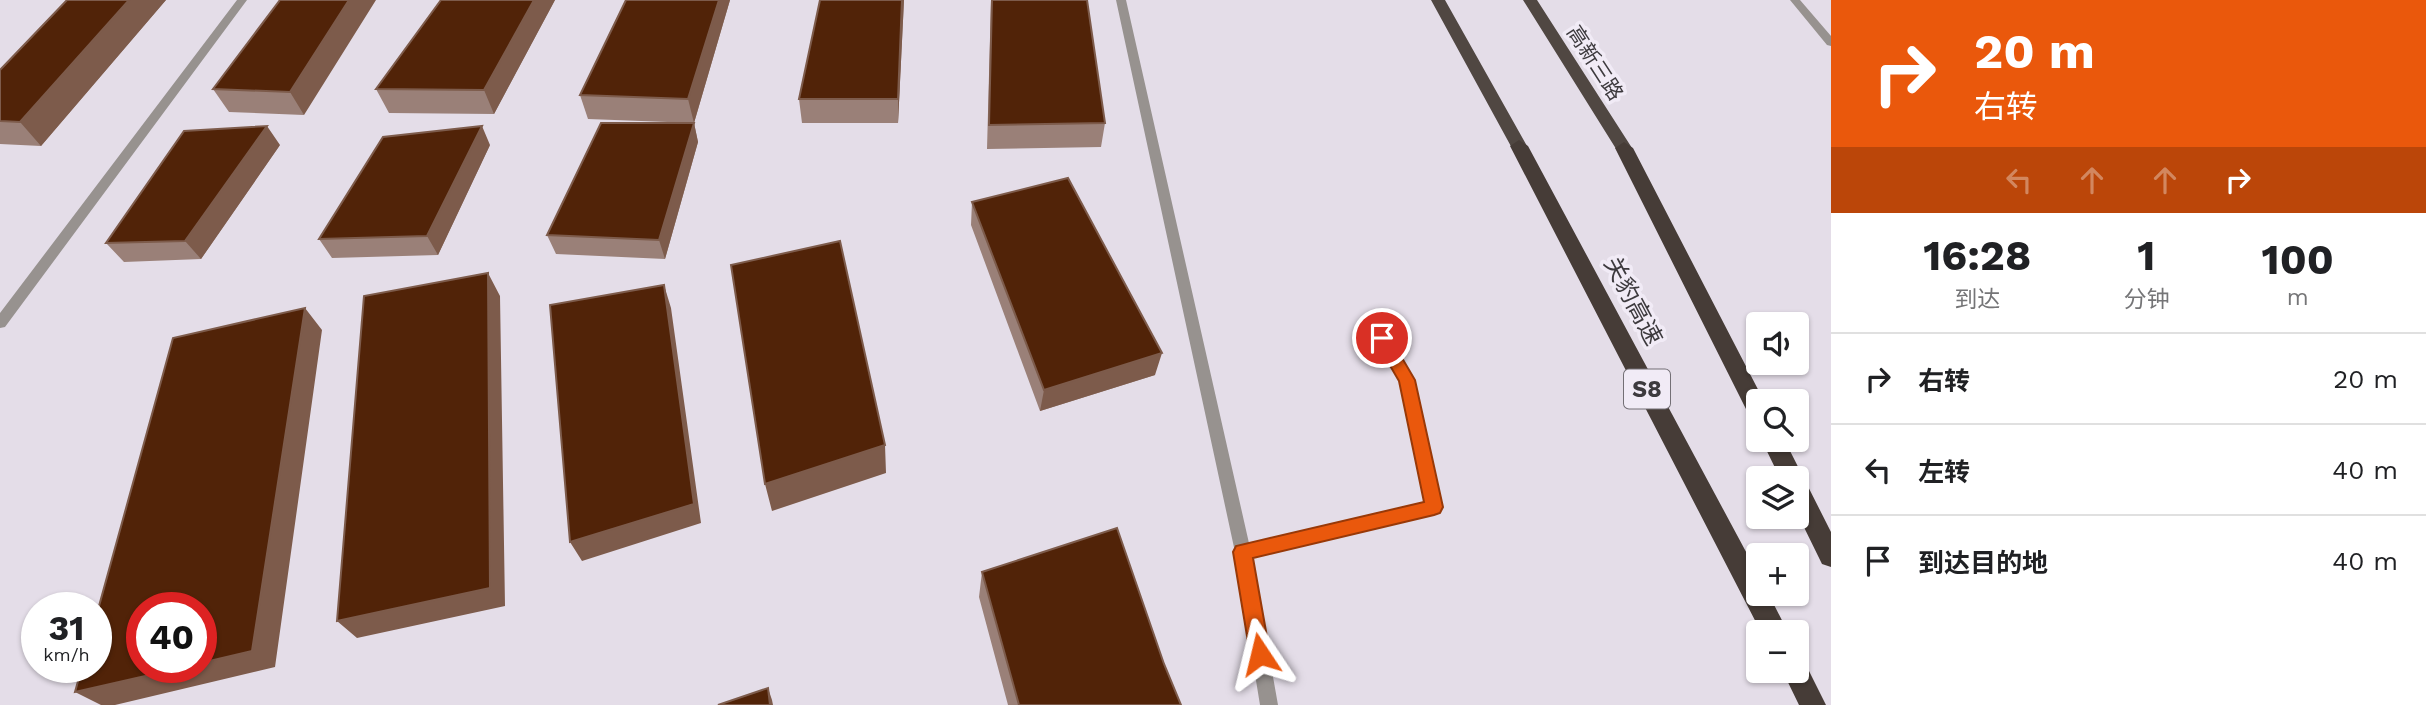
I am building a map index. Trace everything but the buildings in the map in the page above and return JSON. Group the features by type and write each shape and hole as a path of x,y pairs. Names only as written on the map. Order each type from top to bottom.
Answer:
{"highway":[{"path":"1438,0 1519,146"},
{"name":"高新三路","path":"1530,0 1625,148"},
{"name":"关豹高速","path":"1519,146 1769,620"},
{"path":"1625,148 1747,389"},
{"path":"1809,513 1831,556"},
{"path":"1802,683 1814,705"}],"street":[{"path":"0,323 242,0"},
{"path":"1121,0 1242,552 1269,705"},
{"path":"1795,0 1831,43"},
{"path":"1242,552 1434,507 1407,380 1382,338"}],"route":[{"path":"1260,654 1242,552 1434,507 1407,380 1382,338"}]}
